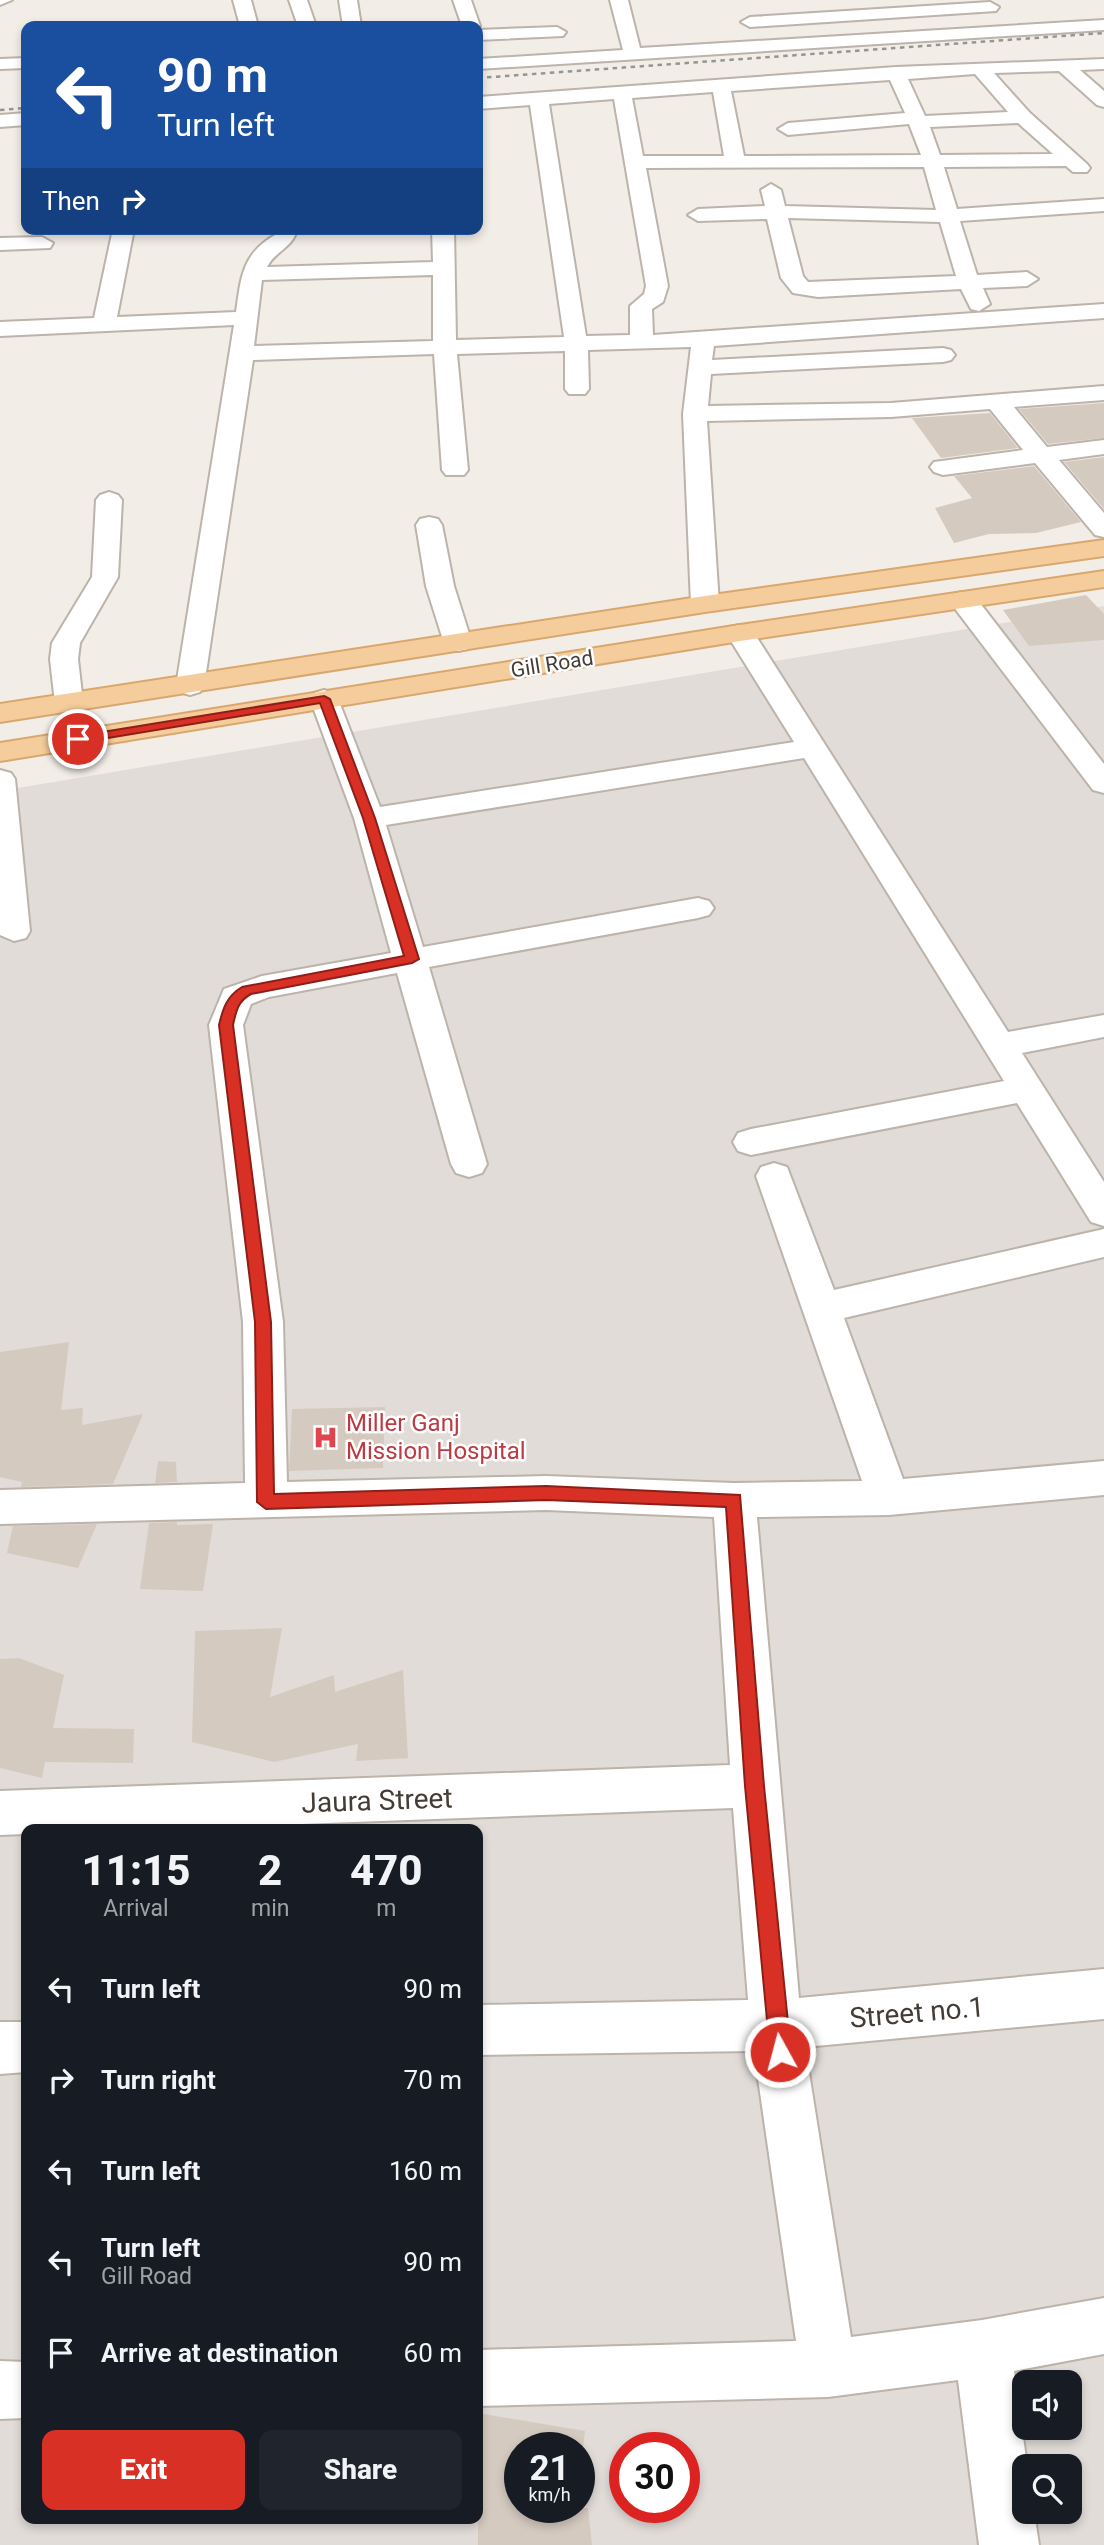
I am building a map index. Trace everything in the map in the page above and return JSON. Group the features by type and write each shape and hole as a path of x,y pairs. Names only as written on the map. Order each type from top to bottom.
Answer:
{"main road":[{"name":"Gill Road","path":"0,713 705,604 1104,548"},
{"name":"Gill Road","path":"0,752 740,634 1103,580"}],"street":[{"path":"243,0 248,21"},
{"path":"298,0 305,21"},
{"path":"348,0 351,21"},
{"path":"462,0 469,21"},
{"path":"619,0 633,55"},
{"path":"783,0 792,19 817,45"},
{"path":"726,24 894,6 1008,6"},
{"path":"483,59 633,55 817,45 1104,25"},
{"path":"483,35 557,32"},
{"path":"0,64 21,63"},
{"path":"483,103 980,68 1104,64"},
{"path":"1063,65 1104,101"},
{"path":"980,68 1023,117 1104,192"},
{"path":"896,74 933,160 946,216 968,281 987,320"},
{"path":"776,82 796,161"},
{"path":"721,86 735,161"},
{"path":"622,93 637,162 657,286 656,295 641,306 642,341"},
{"path":"539,100 576,342 577,389"},
{"path":"788,129 917,120 1023,117"},
{"path":"0,121 21,119"},
{"path":"637,162 1072,160"},
{"path":"763,161 778,212 792,278 801,288 818,290 1027,279"},
{"path":"698,215 778,212 946,216 1104,205"},
{"path":"104,324 123,235"},
{"path":"190,685 252,274 265,250 286,235"},
{"path":"443,235 445,346 455,470"},
{"path":"0,244 42,243"},
{"path":"252,274 445,268"},
{"path":"242,353 703,340 1104,312"},
{"path":"0,329 247,318"},
{"path":"703,340 695,414 705,604"},
{"path":"700,368 943,355"},
{"path":"695,414 803,414 997,403 1104,393"},
{"path":"997,403 1104,529"},
{"path":"943,467 1104,447"},
{"path":"69,703 64,659 66,643 105,577 109,500"},
{"path":"429,525 440,586 458,643"},
{"path":"963,600 1093,754 1104,784"},
{"path":"740,634 1026,1089 1099,1194"},
{"path":"324,699 369,818 412,959 469,1164"},
{"path":"369,818 812,748"},
{"path":"0,779 14,931"},
{"path":"266,1502 263,1322 226,1025 236,997 247,990 698,908"},
{"path":"1000,1045 1104,1026"},
{"path":"751,1142 1026,1089"},
{"path":"774,1176 889,1498"},
{"path":"821,1308 1104,1243"},
{"path":"0,1507 546,1493 734,1500 889,1498 1104,1478"},
{"path":"734,1500 776,2025 828,2369"},
{"name":"Jaura Street","path":"0,1813 755,1786"},
{"name":"Street no.1","path":"483,2030 776,2025 1104,1994"},
{"path":"0,2048 21,2047"},
{"path":"483,2378 828,2369 982,2348 1104,2326"},
{"path":"982,2348 1009,2545"},
{"path":"0,2390 21,2390"}],"shaded area":[{"path":"1104,606 1104,2545 0,2545 0,791"}],"building":[{"path":"1104,403 1104,438 1048,444 1019,409"},
{"path":"990,413 1018,448 941,458 912,418"},
{"path":"1104,457 1104,509 1064,462"},
{"path":"1034,466 1081,522 1036,533 989,534 954,543 935,508 972,498 954,476"},
{"path":"1086,595 1104,614 1104,640 1029,646 1003,610"},
{"path":"69,1342 61,1410 83,1408 82,1425 143,1414 113,1484 21,1487 22,1482 0,1477 0,1352"},
{"path":"385,1407 383,1468 289,1471 292,1409"},
{"path":"158,1461 176,1462 177,1482 155,1483"},
{"path":"177,1522 177,1525 213,1524 203,1591 140,1589 149,1523"},
{"path":"97,1524 78,1568 7,1553 13,1526"},
{"path":"282,1628 270,1697 334,1675 335,1692 403,1670 408,1758 356,1761 358,1744 274,1762 192,1742 195,1631"},
{"path":"19,1658 64,1675 53,1728 134,1729 133,1763 45,1762 42,1778 0,1768 0,1659"},
{"path":"483,2414 585,2431 504,2432 504,2523 590,2523 592,2545 478,2545 478,2524 483,2524"}],"railway":[{"path":"483,78 1104,33"},
{"path":"0,110 21,108"}],"place":[{"name":"Miller Ganj Mission Hospital","path":"326,1437"}],"route":[{"path":"78,739 324,699 369,818 412,959 247,990 231,1004 226,1025 263,1322 266,1502 546,1493 734,1500 755,1786 780,2052"}]}
